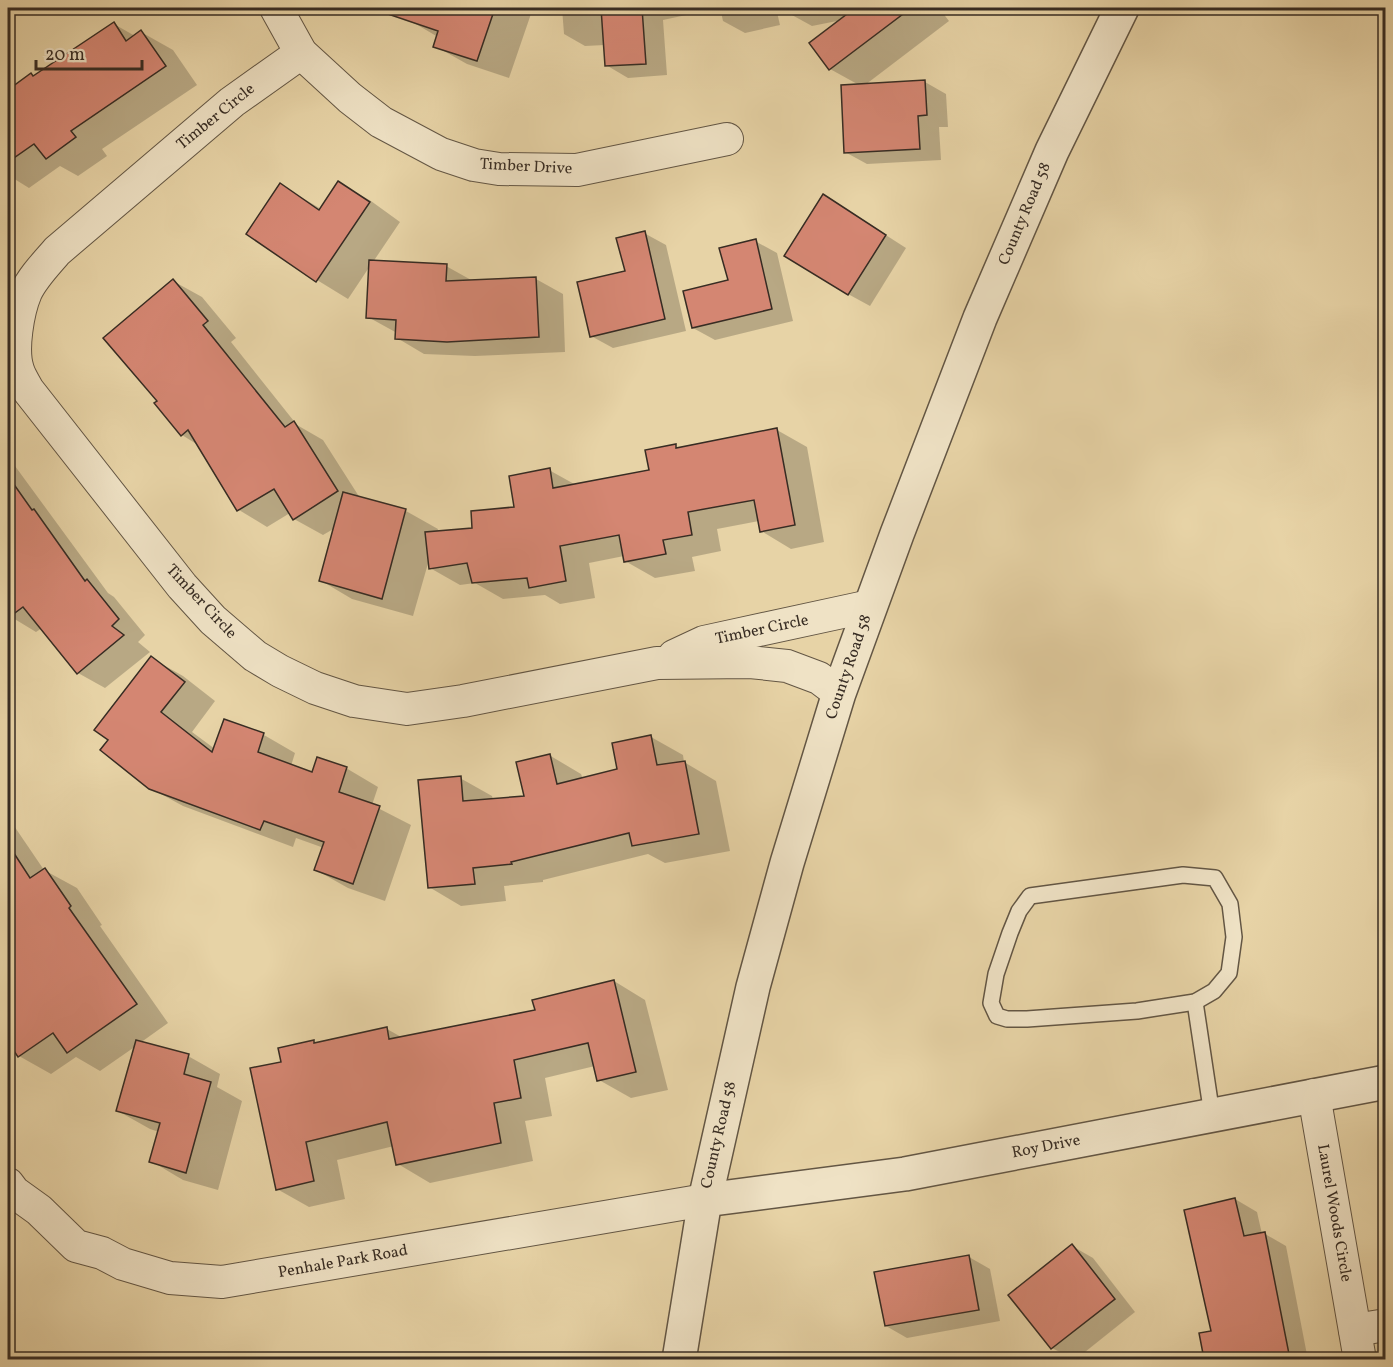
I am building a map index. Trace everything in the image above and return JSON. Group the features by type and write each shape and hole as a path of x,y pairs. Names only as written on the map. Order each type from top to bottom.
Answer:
{"street":[{"name":"Timber Drive","path":"276,8 301,53 350,98 381,122 441,154 474,165 499,169 578,170 727,139"},
{"name":"County Road 58","path":"680,1359 705,1200 753,987 839,693 980,318 1052,151 1122,8"},
{"name":"Timber Circle","path":"301,53 232,102 57,251 38,272 13,316 17,370 28,390 182,586 213,620 255,656 315,688 354,701 407,709 463,701 657,663 750,662 787,666 819,678 839,693"},
{"name":"Timber Circle","path":"657,663 704,642 870,606"},
{"name":"Roy Drive","path":"705,1200 905,1174 1386,1082"},
{"name":"Laurel Woods Circle","path":"1314,1095 1357,1345"},
{"name":"Penhale Park Road","path":"8,1184 14,1192 39,1210 76,1246 102,1253 123,1264 170,1278 222,1282 705,1200"},
{"path":"1357,1345 1386,1325"}],"lane":[{"path":"1183,874 1215,878 1230,903 1234,937 1229,973 1214,991 1195,1002 1137,1011 1007,1019 997,1016 991,1003 996,974 1010,933 1029,896 1183,874"},
{"path":"1195,1002 1212,1115"}],"building":[{"path":"383,8 495,8 477,61 433,47 438,31 382,12"},
{"path":"601,8 642,8 646,64 605,66"},
{"path":"855,8 911,8 829,70 809,43"},
{"path":"114,22 126,41 141,30 166,66 71,131 76,137 46,159 34,144 8,162 8,90 31,73 33,76"},
{"path":"925,80 927,115 918,116 920,149 844,153 841,85"},
{"path":"338,181 370,202 316,282 246,234 280,183 319,210"},
{"path":"823,194 886,235 848,295 784,256"},
{"path":"645,231 665,319 590,337 577,282 625,271 616,238"},
{"path":"756,239 772,309 692,328 683,291 728,280 719,248"},
{"path":"369,260 447,264 446,281 536,277 539,337 447,342 395,339 396,320 366,318"},
{"path":"173,279 208,321 203,325 285,427 294,421 338,491 293,520 274,489 237,511 188,430 181,436 154,403 157,401 103,338"},
{"path":"777,428 795,525 760,532 754,500 688,512 692,535 663,540 666,554 624,562 619,535 560,546 566,581 529,588 527,578 472,583 467,563 429,569 425,532 472,528 471,511 514,507 509,476 550,468 553,488 649,470 645,450 676,444 676,448"},
{"path":"8,476 85,581 87,579 119,619 112,626 124,635 77,674 23,607 8,618"},
{"path":"343,492 406,509 382,599 319,581"},
{"path":"151,656 185,682 161,712 212,752 224,719 264,733 258,752 312,772 317,757 347,767 339,792 380,806 353,884 314,870 324,842 264,821 260,830 149,789 100,750 108,740 94,730"},
{"path":"651,735 657,765 685,761 699,834 632,846 629,833 511,862 512,864 473,868 475,884 428,888 418,780 461,776 463,801 524,796 516,762 550,754 557,784 617,769 612,743"},
{"path":"8,844 30,878 45,868 71,906 69,908 137,1004 67,1053 53,1033 18,1057 8,1042"},
{"path":"614,980 636,1072 597,1081 588,1043 514,1060 521,1098 494,1103 501,1143 396,1165 387,1122 306,1142 314,1181 276,1190 250,1068 281,1062 278,1048 314,1040 314,1043 387,1027 389,1039 535,1010 532,1000"},
{"path":"136,1040 189,1054 184,1074 211,1082 186,1173 149,1162 160,1123 116,1111"},
{"path":"1235,1198 1244,1236 1265,1232 1290,1359 1204,1359 1199,1333 1211,1331 1184,1210"},
{"path":"1072,1244 1115,1299 1051,1349 1008,1295"},
{"path":"969,1255 979,1310 885,1326 874,1272"}]}
